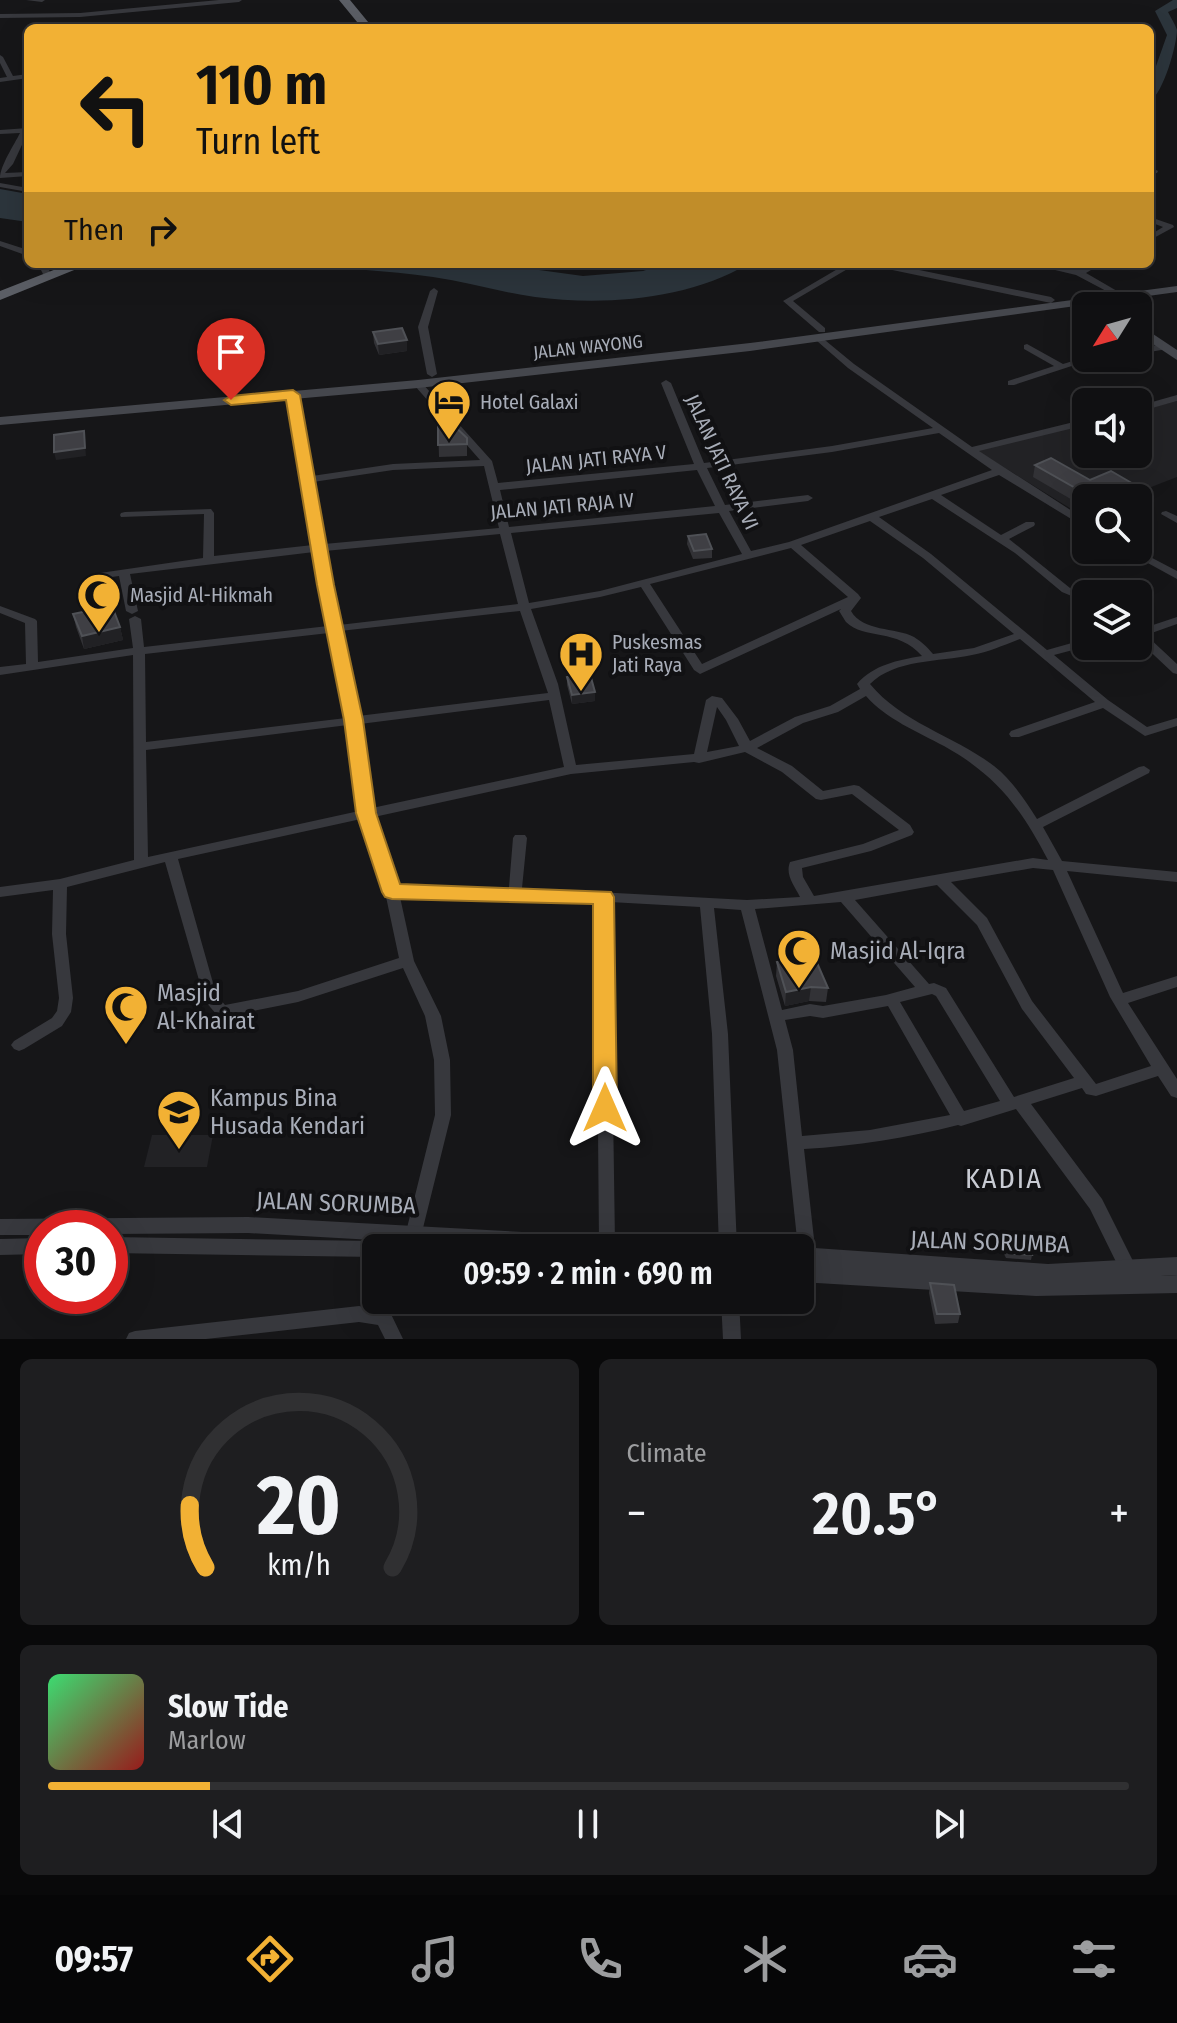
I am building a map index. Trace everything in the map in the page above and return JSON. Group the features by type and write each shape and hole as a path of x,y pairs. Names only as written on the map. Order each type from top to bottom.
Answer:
{"highway":[{"path":"335,0 355,24"},
{"path":"344,0 365,24"},
{"path":"0,290 44,268"},
{"path":"0,296 72,268"}],"main road":[{"name":"JALAN WAYONG","path":"1140,292 1177,281"},
{"name":"JALAN WAYONG","path":"1152,293 1177,289"},
{"name":"JALAN WAYONG","path":"0,410 432,374 821,335 1051,300 1072,300"},
{"name":"JALAN WAYONG","path":"0,421 418,384 1072,305"},
{"path":"1152,331 1177,356"},
{"path":"1152,336 1171,347"}],"street":[{"path":"29,0 42,0"},
{"path":"0,14 206,0"},
{"path":"0,14 80,15 239,0"},
{"path":"0,57 11,78"},
{"path":"0,80 24,76"},
{"path":"0,132 24,130"},
{"path":"0,176 24,136"},
{"path":"0,176 24,174"},
{"path":"0,185 24,189"},
{"path":"1154,221 1170,227 1154,236"},
{"path":"0,243 24,252"},
{"path":"842,268 821,284 787,301 851,366 1000,471 1072,516"},
{"path":"897,268 1051,300"},
{"path":"1054,268 1079,273 1099,292"},
{"path":"1079,273 1089,268"},
{"path":"432,374 423,327 434,291"},
{"path":"1027,347 1060,366"},
{"path":"1011,383 1072,363"},
{"name":"JALAN JATI RAYA VI","path":"666,383 687,439 721,509 748,555"},
{"path":"418,384 488,463 524,607 554,696 571,770"},
{"path":"293,395 353,720 366,813 392,892 407,961 433,1016 444,1092 437,1144 414,1232"},
{"path":"1152,405 1177,398"},
{"path":"971,450 1072,425"},
{"name":"JALAN JATI RAYA V","path":"494,487 702,466 877,443 943,429"},
{"path":"307,480 393,467 488,463"},
{"path":"0,671 139,651 524,607 644,583 793,544 1000,471"},
{"path":"935,496 1001,539 1072,593"},
{"name":"JALAN JATI RAJA IV","path":"97,576 208,561 808,498"},
{"path":"125,515 207,511 208,561"},
{"path":"1166,514 1177,520"},
{"path":"870,516 927,556 1104,703 1145,732 1177,722"},
{"path":"1001,539 1030,524"},
{"path":"793,544 855,598"},
{"path":"1152,562 1177,576"},
{"path":"124,571 139,651 141,864"},
{"path":"644,583 700,670 855,598"},
{"path":"855,598 845,611 849,621 860,627 908,636 929,657"},
{"path":"0,609 31,621 32,666"},
{"path":"1152,629 1177,620"},
{"path":"1022,635 976,651 929,657 872,676 863,684 902,716 977,759 1005,785 1036,825 1120,1000 1177,1092"},
{"path":"1046,654 1072,647"},
{"path":"1152,647 1177,670"},
{"path":"0,892 60,884 170,856 571,770 699,759 747,748 799,720 834,709 867,690"},
{"path":"141,747 554,696"},
{"path":"699,759 712,700 724,706 747,748 787,769 821,796 854,789 907,830 895,838 847,855 795,865 796,877 810,901"},
{"path":"1015,734 1104,703"},
{"path":"1036,825 1144,770"},
{"path":"515,892 520,838"},
{"path":"170,856 206,983 215,1006 222,1011 298,996 407,961"},
{"path":"392,892 515,892 747,905 845,897 1015,864 1177,877"},
{"path":"938,878 982,922 1027,1005 1092,1090 1162,1068"},
{"path":"19,1045 57,1022 64,1012 66,998 59,934 60,884"},
{"path":"603,897 607,1234"},
{"path":"845,897 926,990"},
{"path":"706,902 720,1034 727,1234"},
{"path":"747,905 778,1016 796,1143 801,1234"},
{"path":"1120,1000 1174,986"},
{"path":"778,1016 891,1000 934,988 941,992 1015,1104 1096,1204 1128,1269"},
{"path":"891,1000 961,1120"},
{"path":"796,1143 864,1139 961,1120 1085,1081"},
{"name":"JALAN SORUMBA","path":"0,1227 248,1225 434,1234"},
{"path":"128,1245 362,1249"},
{"path":"0,1247 24,1246"},
{"name":"JALAN SORUMBA","path":"814,1263 1048,1273 1177,1266"},
{"name":"JALAN SORUMBA","path":"814,1263 1036,1287 1177,1284"},
{"path":"135,1339 308,1317 359,1314 384,1318 394,1339"},
{"path":"731,1314 732,1339"}],"shaded area":[{"path":"0,189 24,193 24,221 0,218"},
{"path":"338,268 524,268 583,276 652,268 740,268 699,286 672,293 588,301 535,297 416,275"},
{"path":"1177,401 1177,477 1152,487 1152,484 1072,484 1072,509 976,450 1072,426 1072,468 1152,468 1152,407"},
{"name":"Kampus Bina Husada Kendari","path":"152,1135 213,1135 207,1167 144,1167"}],"building":[{"path":"402,328 407,340 378,344 373,332"},
{"path":"455,390 462,402 452,405 440,392"},
{"path":"438,423 451,423 467,438 467,444 438,445"},
{"path":"84,431 85,448 54,452 54,435"},
{"path":"1051,458 1090,480 1111,471 1130,482 1072,486 1035,465"},
{"path":"706,534 712,549 694,551 688,536"},
{"path":"112,606 120,627 82,636 73,614"},
{"path":"590,674 595,692 572,695 567,677"},
{"path":"814,956 828,988 811,987 786,992 777,962"},
{"path":"1005,1249 1030,1249 1032,1255 1007,1253"},
{"path":"930,1283 954,1285 960,1314 937,1314"}],"waterway":[{"path":"1154,89 1173,35 1161,11 1177,3"}],"place":[{"name":"Hotel Galaxi","path":"449,441"},
{"name":"Masjid Al-Hikmah","path":"99,634"},
{"name":"Puskesmas Jati Raya","path":"581,693"},
{"name":"Masjid Al-Iqra","path":"799,990"},
{"name":"Masjid Al-Khairat","path":"126,1046"},
{"name":"Kampus Bina Husada Kendari","path":"179,1151"}],"district":[{"name":"KADIA","path":"1004,1178"}],"route":[{"path":"231,400 293,395 325,585 353,720 366,813 392,892 515,892 603,897 605,1108"}]}
